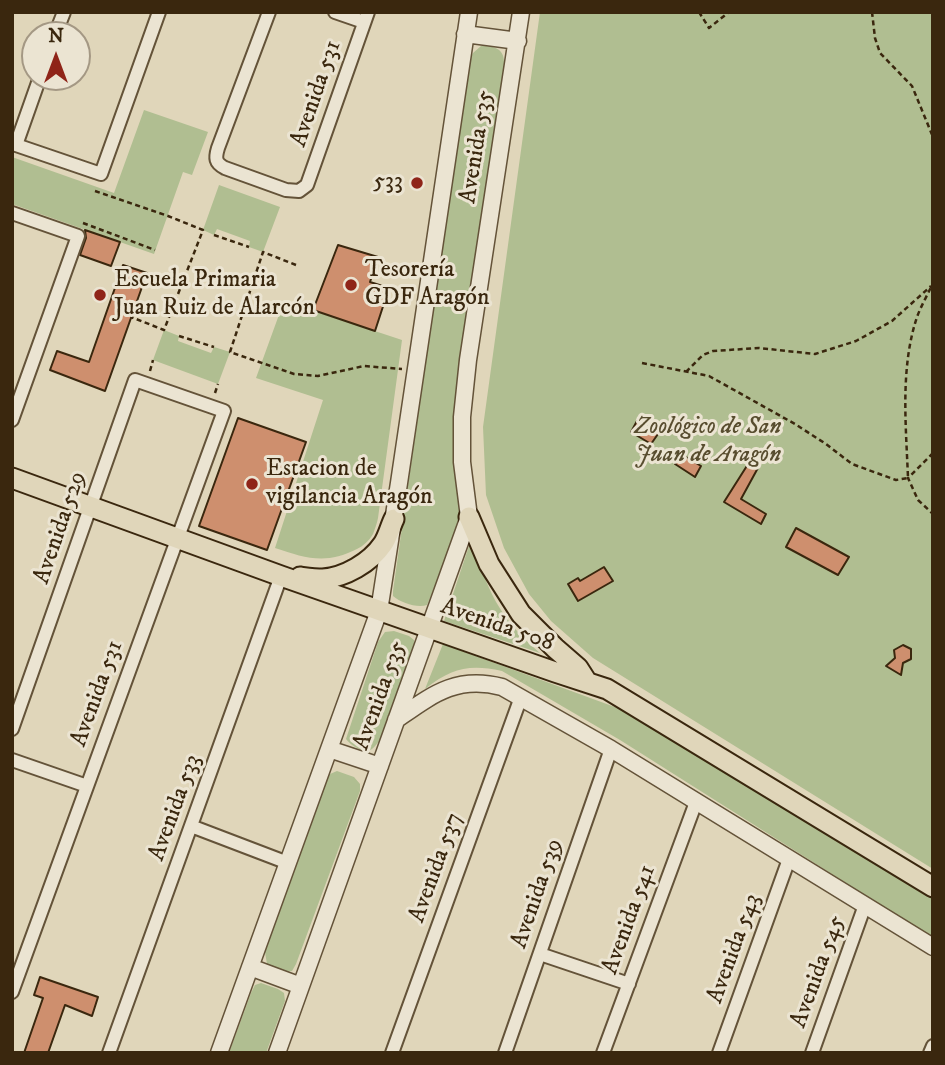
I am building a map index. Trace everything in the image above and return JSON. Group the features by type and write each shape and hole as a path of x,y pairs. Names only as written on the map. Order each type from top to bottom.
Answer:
{"main road":[{"name":"Avenida 508","path":"12,478 429,629 607,689 933,887"},
{"path":"469,517 489,564 521,614 578,667 587,682"},
{"path":"281,576 323,579 358,567 385,542 394,519"}],"street":[{"path":"35,91 16,145 101,174 159,12"},
{"name":"Avenida 531","path":"269,12 218,148 216,160 225,168 286,190 299,191 307,185 366,17"},
{"path":"335,12 366,17"},
{"name":"Avenida 535","path":"219,1053 379,611 469,12"},
{"name":"Avenida 535","path":"277,1053 469,517 462,462 461,417 522,12"},
{"path":"465,34 518,41"},
{"path":"12,213 78,236 12,420"},
{"name":"Avenida 529","path":"12,729 135,380 224,411"},
{"name":"Avenida 531","path":"12,992 224,411"},
{"name":"Avenida 533","path":"109,1053 281,576"},
{"path":"396,720 443,690 467,683 485,682 502,687 611,749 933,947"},
{"name":"Avenida 537","path":"392,1053 521,697"},
{"path":"329,749 380,766"},
{"name":"Avenida 539","path":"505,1053 611,749"},
{"path":"12,760 87,786"},
{"name":"Avenida 541","path":"603,1053 696,802"},
{"path":"191,826 288,863"},
{"name":"Avenida 543","path":"719,1053 789,859"},
{"name":"Avenida 545","path":"812,1053 865,905"},
{"path":"540,954 629,985"},
{"path":"250,967 301,986"},
{"path":"930,1053 933,1046"}],"path":[{"path":"699,12 709,28 729,12"},
{"path":"872,12 875,38 880,52 912,86 933,137"},
{"path":"95,191 203,230 164,330 131,317"},
{"path":"83,223 155,250"},
{"path":"214,235 248,247"},
{"path":"296,265 263,252 230,352 294,374 318,376 363,366 416,371"},
{"path":"686,372 703,355 713,351 759,348 815,354 856,341 892,321 932,284"},
{"path":"932,284 917,318 905,396 908,478 918,500 933,513"},
{"path":"179,336 214,347"},
{"path":"642,363 709,376 794,424 852,464 896,480 908,478 933,453"}],"green space":[{"name":"Zoológico de San Juan de Aragón","path":"540,12 933,12 933,869 593,658 551,621 529,594 504,548 486,495 483,427"},
{"path":"481,46 495,48 502,53 504,76 458,393 463,515 427,605 414,605 396,599 393,591 468,62"},
{"path":"144,110 208,132 192,175 183,172 154,254 12,204 12,157 114,193"},
{"path":"219,185 280,207 263,252 249,247 250,241 217,229 214,235 203,230"},
{"path":"284,301 402,340 376,526 364,545 335,557 306,557 275,548 323,400 256,378"},
{"path":"164,330 179,336 178,341 211,353 214,347 230,352 218,384 153,360"},
{"path":"472,537 489,587 504,615 540,653 444,621"},
{"path":"394,631 414,640 414,647 380,740 372,749 362,750 346,739 378,642 385,632"},
{"path":"443,644 623,710 647,722 933,899 933,938 620,740 502,671 480,668 461,670 444,676 425,689"},
{"path":"337,771 354,777 360,784 360,791 296,964 292,971 283,972 267,964 265,952 323,782"},
{"path":"261,983 284,993 285,1001 266,1053 229,1053 251,993 255,985"}],"building":[{"path":"85,230 120,242 111,266 80,255 86,238"},
{"name":"Tesorería GDF Aragón","path":"338,245 378,257 370,282 389,288 375,331 313,310"},
{"path":"123,265 147,273 105,391 50,370 57,351 89,362"},
{"name":"Estacion de vigilancia Aragón","path":"238,418 306,442 267,550 199,526"},
{"path":"637,421 658,434 651,444 631,432"},
{"path":"681,454 701,466 695,477 675,464"},
{"path":"750,461 759,466 741,499 766,514 761,524 724,502"},
{"path":"796,528 849,557 838,575 786,547"},
{"path":"604,567 613,581 578,601 568,584 578,578 580,581"},
{"path":"903,645 911,649 911,659 903,663 901,675 886,666 895,658 894,650"},
{"path":"40,977 98,997 92,1016 65,1005 48,1053 24,1053 43,998 34,995"}],"place":[{"name":"533","path":"417,183"},
{"name":"Tesorería GDF Aragón","path":"351,285"},
{"name":"Escuela Primaria Juan Ruiz de Alarcón","path":"100,295"},
{"name":"Estacion de vigilancia Aragón","path":"252,484"}]}
